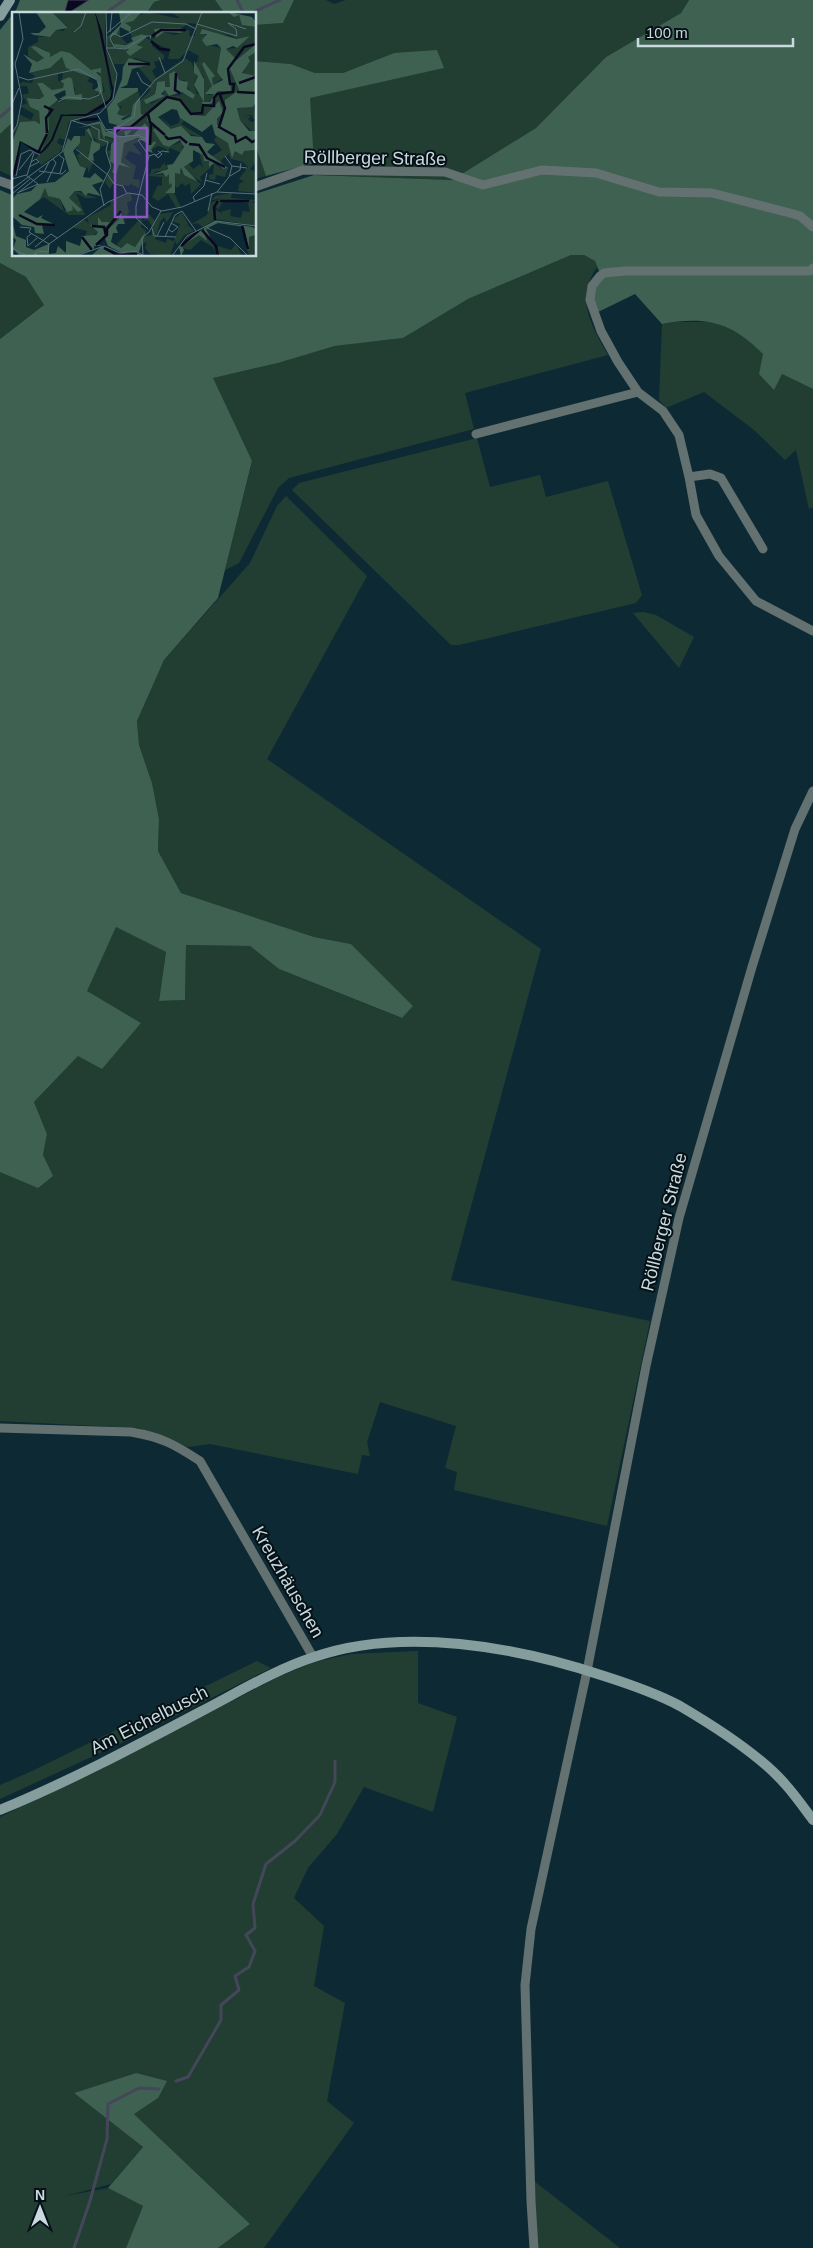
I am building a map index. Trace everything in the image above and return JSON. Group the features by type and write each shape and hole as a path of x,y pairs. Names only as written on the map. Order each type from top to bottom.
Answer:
{"street":[{"path":"1,12 10,0"},
{"name":"Röllberger Straße","path":"256,187 303,170 445,172 483,185 542,170 596,173 659,192 712,193 800,216 813,227"},
{"path":"0,181 12,185"},
{"path":"813,268 810,271 626,271 604,274 592,286 590,300 609,346 638,392 663,411 675,427 679,435 690,477 696,516 719,556 735,578 756,601 813,631"},
{"path":"476,434 638,392"},
{"path":"690,477 710,474 721,478 763,549"},
{"name":"Röllberger Straße","path":"534,2248 531,2201 526,1985 531,1929 588,1670 646,1366 679,1218 752,967 796,829 813,791"},
{"name":"Kreuzhäuschen","path":"0,1428 131,1432 173,1443 200,1461 313,1657 356,1646 440,1643 491,1647 588,1670 632,1685 678,1705 721,1732 745,1749 785,1783 813,1820"},
{"name":"Am Eichelbusch","path":"0,1810 126,1751 277,1672 313,1657"}],"green space":[{"path":"20,0 68,0 65,12 14,12"},
{"path":"89,0 161,0 154,2 147,12 70,12"},
{"path":"161,0 215,0 224,12 147,12 154,2"},
{"path":"215,0 294,0 283,23 256,25 256,12 224,12"},
{"path":"294,0 326,0 334,4 346,0 689,0 681,13 606,57 536,128 452,180 314,175 309,98 443,68 394,53 343,73 315,73 291,64 256,61 256,25 283,23"},
{"path":"689,0 813,0 813,389 782,374 774,390 759,374 763,354 740,335 729,328 705,322 692,321 662,324 635,294 596,313 591,299 600,274 595,261 584,255 571,255 468,299 403,338 335,346 278,363 213,378 252,461 218,598 164,660 137,721 139,745 152,783 159,819 158,851 181,893 314,937 351,944 413,1006 402,1018 279,969 250,946 186,945 185,1000 159,1001 166,952 116,927 87,991 141,1023 102,1069 78,1056 34,1102 47,1134 43,1155 53,1176 38,1188 0,1172 0,339 44,305 26,277 0,263 0,190 12,195 12,256 256,256 256,194 314,175 452,180 536,128 606,57 681,13"},
{"path":"12,15 12,123 0,134 0,30"},
{"path":"437,50 444,68 310,98 314,163 266,176 256,147 256,61 291,64 315,73 343,73 394,53"},
{"path":"12,123 12,176 0,171 0,134"},
{"path":"256,147 266,176 256,179"},
{"path":"571,255 584,255 595,261 597,267 590,279 586,301 591,322 608,355 465,393 474,429 289,478 278,488 239,563 225,570 252,462 212,378 278,363 335,346 403,338 468,299"},
{"path":"0,263 26,277 44,305 0,339"},
{"path":"675,322 716,322 747,338 763,354 773,390 782,374 813,389 813,507 809,509 796,450 785,460 754,430 704,392 666,408 659,400 662,324"},
{"path":"477,438 490,487 540,475 546,497 608,481 642,595 636,603 459,645 451,645 292,490 299,483"},
{"path":"286,496 367,576 267,759 541,949 451,1280 650,1321 607,1526 454,1490 457,1472 445,1468 456,1426 380,1402 367,1442 370,1456 362,1455 358,1474 210,1444 188,1447 137,1428 0,1421 0,1172 9,1174 43,1155 47,1134 34,1102 78,1056 141,1023 86,991 116,927 166,952 159,1001 185,1000 186,945 250,946 279,969 401,1018 413,1006 351,944 314,937 181,893 158,851 159,819 152,783 139,745 137,721 164,660 250,563 277,506"},
{"path":"643,612 656,615 694,637 679,668 633,613"},
{"path":"418,1651 418,1703 457,1717 433,1812 364,1787 337,1834 308,1868 294,1898 324,1926 314,1986 345,2003 327,2101 354,2123 264,2248 218,2248 250,2224 133,2113 158,2098 136,2073 74,2093 143,2147 111,2184 65,2196 108,2188 143,2206 126,2248 0,2248 0,1817 129,1755 280,1676 315,1662 351,1654"},
{"path":"257,1661 271,1668 126,1741 0,1799 0,1785"},
{"path":"136,2073 167,2081 158,2098 134,2114 250,2224 218,2248 126,2248 143,2206 108,2188 143,2147 74,2093"},
{"path":"534,2181 620,2248 537,2248"}],"water":[{"path":"68,0 89,0 70,12 65,12"}],"waterway":[{"path":"107,12 124,0"},
{"path":"237,0 243,12"},
{"path":"253,12 280,0"},
{"path":"0,117 12,107"},
{"path":"176,2081 188,2077 221,2020 221,2005 239,1990 235,1976 249,1967 255,1951 246,1935 255,1928 253,1904 266,1864 295,1841 320,1815 335,1782 335,1761"},
{"path":"74,2248 90,2201 107,2139 108,2104 139,2088 159,2089"}]}
